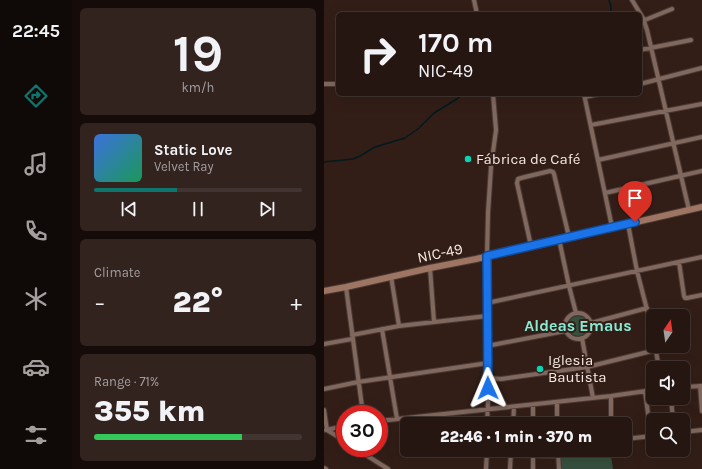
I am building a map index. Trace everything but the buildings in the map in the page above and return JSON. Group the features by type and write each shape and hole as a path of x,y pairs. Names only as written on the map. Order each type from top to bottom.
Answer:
{"street":[{"path":"474,0 477,12"},
{"path":"632,0 637,12"},
{"path":"672,9 642,22 651,47 688,210"},
{"path":"642,49 691,40"},
{"path":"642,84 702,68"},
{"path":"324,84 336,84"},
{"path":"488,417 489,378 487,316 488,213 496,130 493,96"},
{"path":"585,96 612,227"},
{"path":"591,125 702,104"},
{"path":"598,160 702,137"},
{"path":"532,246 516,183 518,179 528,176 550,171 553,172 569,237"},
{"path":"605,193 702,171"},
{"name":"NIC-49","path":"324,291 702,207"},
{"path":"590,324 646,308 628,224"},
{"path":"559,239 576,313"},
{"path":"487,304 702,257"},
{"path":"679,262 685,298 702,295"},
{"path":"430,268 434,322"},
{"path":"391,276 399,326"},
{"path":"346,287 362,405"},
{"path":"576,313 580,313 587,317 590,324 591,327 588,334 577,339 568,335 564,325 566,319 570,315 576,313"},
{"path":"324,344 399,326 487,316"},
{"path":"382,329 397,419"},
{"path":"488,346 565,330"},
{"path":"582,338 593,398"},
{"path":"489,378 501,379 587,367 646,351"},
{"path":"324,389 358,382 488,363"},
{"path":"690,387 701,386 702,411"},
{"path":"388,420 488,410 645,391 648,413"},
{"path":"611,396 611,417"},
{"path":"557,402 557,417"},
{"path":"533,404 533,417"},
{"path":"513,417 514,407"},
{"path":"324,410 325,430"},
{"path":"325,430 336,428"},
{"path":"325,430 336,436"},
{"path":"690,431 702,430"},
{"path":"632,438 646,437"},
{"path":"369,457 388,469"},
{"path":"486,469 487,457"},
{"path":"510,469 511,457"},
{"path":"533,457 533,469"},
{"path":"558,457 559,469"}],"green space":[{"path":"574,316 582,316 588,322 588,330 582,336 574,336 568,330 568,322"},
{"path":"559,457 611,457 613,469 560,469"}],"waterway":[{"path":"609,0 610,12"},
{"path":"324,162 353,159 375,147 405,138 419,128 434,113 460,96"}],"place":[{"name":"Fábrica de Café","path":"468,159"},
{"name":"Iglesia Bautista","path":"540,369"}],"district":[{"name":"Aldeas Emaus","path":"578,325"}],"route":[{"path":"488,388 487,256 635,222"}]}
